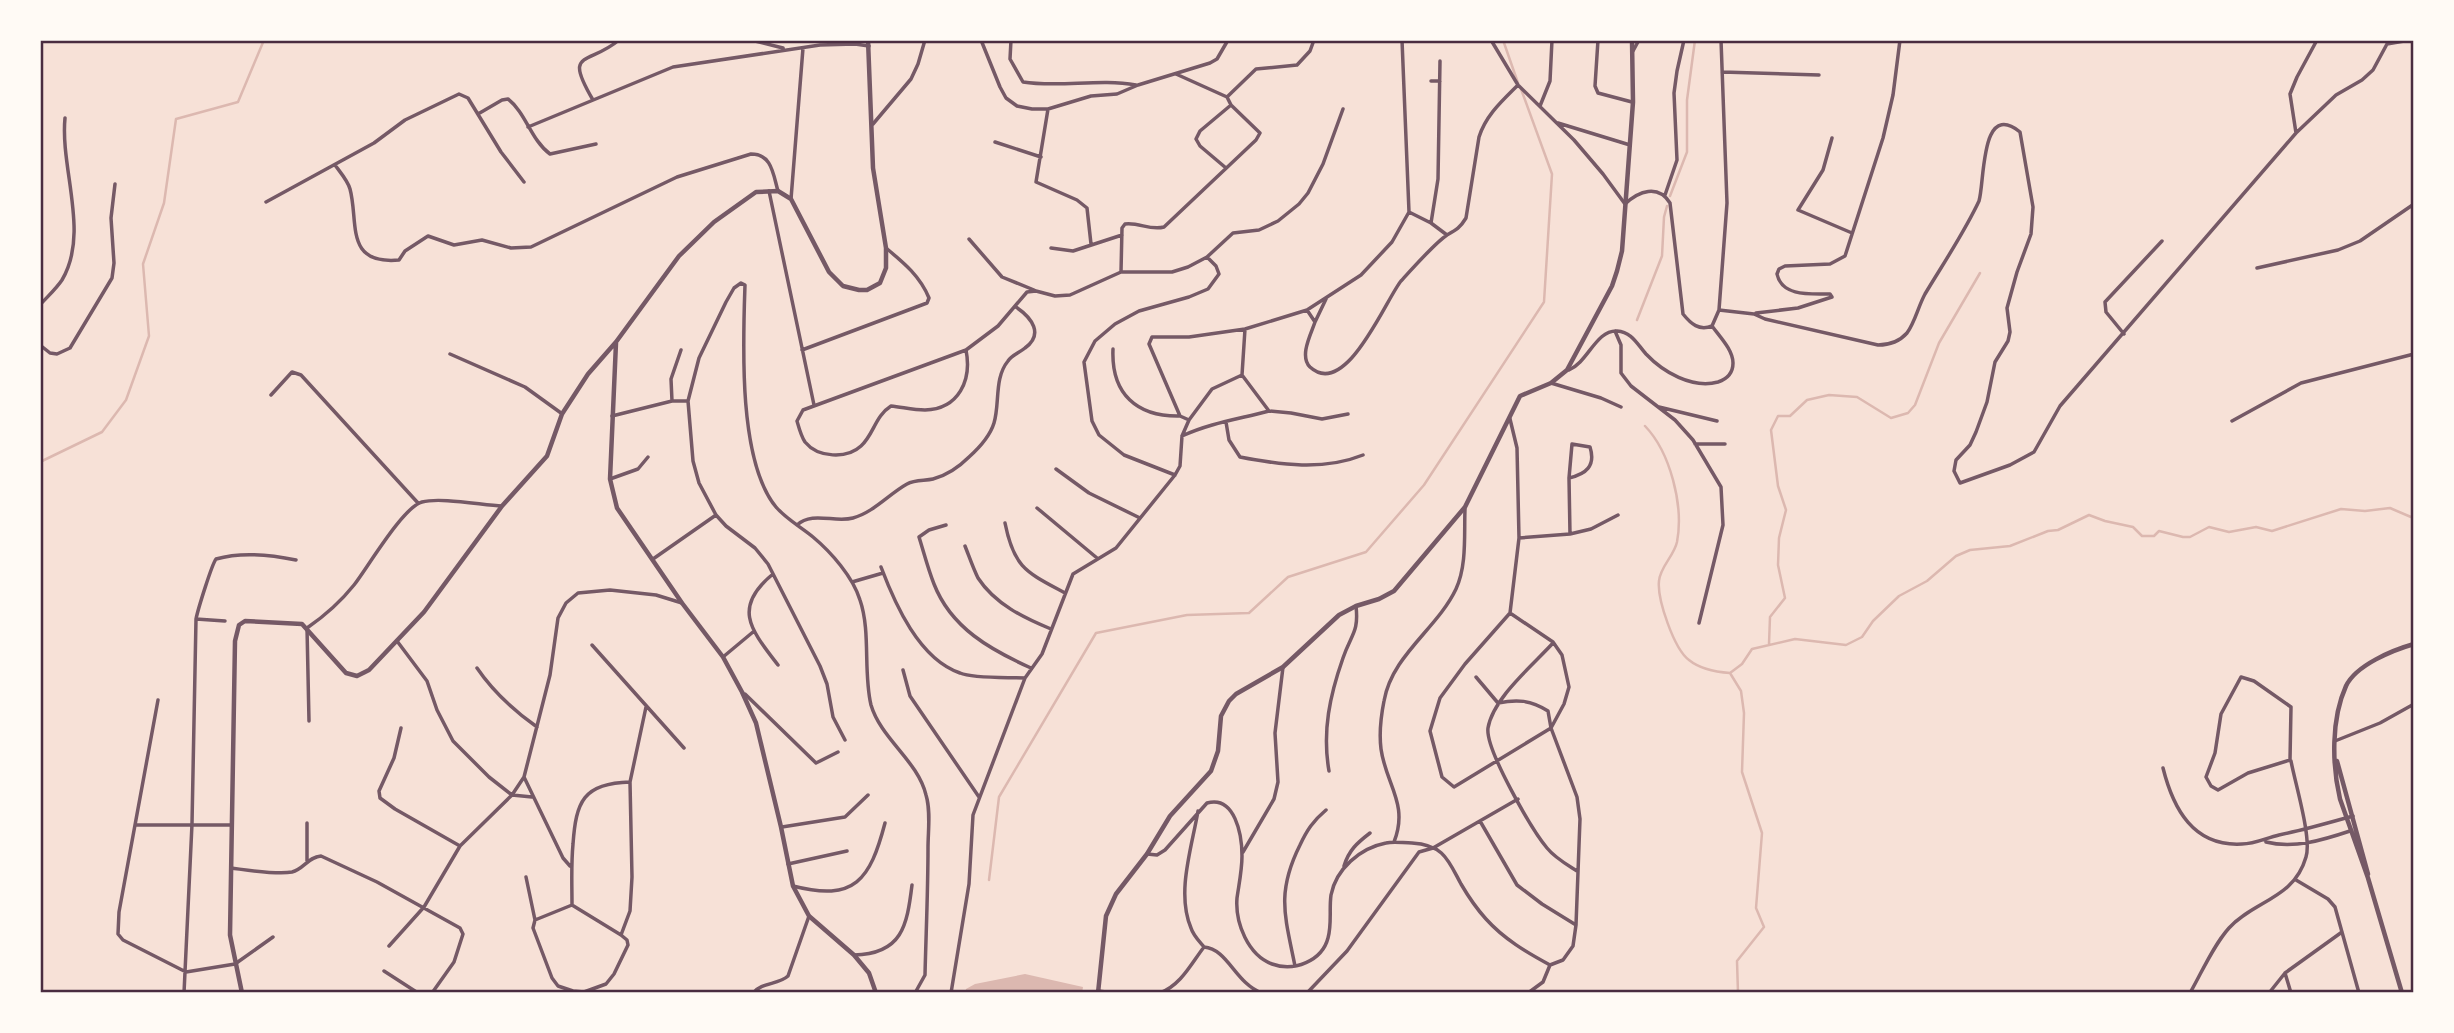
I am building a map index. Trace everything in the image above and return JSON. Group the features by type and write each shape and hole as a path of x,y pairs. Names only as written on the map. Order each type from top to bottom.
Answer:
{"street":[{"path":"593,100 580,78 579,65 582,60 606,50 619,40"},
{"path":"751,40 786,49"},
{"path":"873,124 911,79 925,40"},
{"path":"981,40 1006,98 1017,106 1032,109 1048,109 1091,96 1117,94 1176,74 1217,59 1228,40"},
{"path":"1011,40 1010,59 1023,82 1037,85 1121,82 1138,85"},
{"path":"1227,97 1256,69 1297,65 1310,51 1314,40"},
{"path":"1180,416 1149,344 1152,337 1189,337 1245,329 1307,310 1361,275 1392,242 1409,212 1402,40"},
{"path":"1491,40 1518,85 1603,174 1625,204"},
{"path":"1540,106 1550,80 1552,40"},
{"path":"1598,40 1595,86 1598,93 1633,102"},
{"path":"1567,370 1612,286 1622,251 1633,102 1632,40"},
{"path":"1632,52 1639,40"},
{"path":"1665,195 1677,160 1674,93 1684,40"},
{"path":"1625,204 1643,191 1655,191 1665,195 1670,203 1683,314 1698,327 1705,329 1713,326 1719,310 1727,203 1721,40"},
{"path":"1719,310 1754,314 1781,311 1832,299 1830,294 1791,290 1781,284 1777,274 1779,269 1785,266 1838,261 1850,247 1886,127 1900,40"},
{"path":"2296,133 2290,94 2317,40"},
{"path":"1754,314 1765,319 1878,345 1898,341 1911,326 1926,293 1979,201 1989,135 1997,126 2011,125 2020,132 2033,207 2031,234 2007,308 2010,332 2008,341 1995,362 1987,402 1976,432 1970,445 1956,460 1954,471 1960,483 2010,464 2034,452 2060,407 2296,133 2336,95 2362,80 2373,70 2387,44 2410,40"},
{"path":"242,993 230,935 236,632 245,621 295,623 307,628 346,673 357,676 369,670 424,612 502,506 547,456 562,414 588,374 616,342 679,256 714,222 756,192 778,191 791,199 830,272 843,286 867,290 880,283 886,268 886,248 873,168 869,43 786,49 673,67 528,127"},
{"path":"791,199 803,48"},
{"path":"1431,223 1438,179 1440,61"},
{"path":"1722,72 1819,75"},
{"path":"1121,272 1125,223 1155,229 1164,227 1260,133 1231,105 1227,97 1176,74"},
{"path":"1431,80 1440,81"},
{"path":"1327,297 1305,351 1310,367 1326,373 1344,367 1365,344 1394,290 1447,235 1461,227 1466,218 1483,126 1490,114 1518,85"},
{"path":"266,202 335,165 405,120 459,94 468,98 501,152 524,182"},
{"path":"478,114 508,99 550,154 596,144"},
{"path":"1226,168 1200,146 1196,139 1200,131 1231,105"},
{"path":"1048,109 1036,182 1077,200 1087,208 1091,244"},
{"path":"969,239 1002,276 1055,296 1070,295 1121,272 1172,272 1188,267 1207,257 1233,233 1259,230 1278,221 1299,204 1308,193 1322,164 1343,109"},
{"path":"40,305 61,283 73,246 69,177 63,138 65,118"},
{"path":"1556,122 1630,145"},
{"path":"1832,138 1823,170 1798,210 1853,233"},
{"path":"995,142 1041,157"},
{"path":"335,165 350,186 355,237 360,246 373,257 391,260 399,260 405,251 428,236 454,245 482,240 511,248 531,247 677,177 751,154 761,155 768,160 778,191"},
{"path":"40,345 50,353 63,353 70,348 112,278 114,262 111,218 115,184"},
{"path":"769,190 814,405"},
{"path":"2257,268 2338,250 2360,241 2414,204"},
{"path":"1409,212 1447,235"},
{"path":"1051,248 1073,251 1122,235"},
{"path":"2124,334 2106,312 2105,302 2162,241"},
{"path":"802,350 927,303 929,298 918,278 886,248"},
{"path":"1175,475 1124,454 1099,435 1092,421 1084,362 1095,341 1115,324 1139,311 1208,289 1219,274 1207,257"},
{"path":"845,740 833,716 827,684 774,575 755,548 716,515 699,483 693,461 688,401 699,358 734,288 744,283 742,355 752,453 759,478 777,508 814,538 833,557 852,583 861,601 869,696 874,713 915,772 926,794 928,860 925,975 915,993"},
{"path":"966,350 969,366 966,382 956,397 943,406 928,410 891,406 878,416 864,444 840,455 814,450 805,442 797,416 803,410 966,350 998,326 1027,292 1036,290"},
{"path":"797,525 810,518 851,519 864,514 910,482 933,479 951,472 970,457 985,440 994,423 1001,373 1006,362 1035,337 1033,322 1016,307"},
{"path":"1307,310 1315,322"},
{"path":"1111,993 1098,992 1106,916 1116,894 1147,855 1170,816 1211,771 1216,762 1221,716 1229,701 1236,694 1283,667 1339,615 1394,591 1465,507 1520,396 1551,383 1581,362 1605,333 1615,331 1633,337 1646,354 1671,373 1702,384 1723,380 1731,374 1734,364 1732,354 1713,326"},
{"path":"1245,329 1242,375 1269,411"},
{"path":"1615,331 1621,345 1621,373 1631,386 1675,421 1696,444 1721,486 1723,525 1699,623"},
{"path":"616,342 610,479 617,508 682,603 723,657 742,692 756,723 793,886 810,916 854,955 869,973 876,993"},
{"path":"1113,349 1112,366 1118,386 1129,401 1157,414 1180,416 1189,420"},
{"path":"673,401 671,379 681,350"},
{"path":"450,354 525,387 562,414"},
{"path":"2232,421 2301,383 2414,354"},
{"path":"271,395 292,372 302,375 418,503"},
{"path":"951,993 969,884 973,816 1025,678 1042,654 1073,574 1116,548 1175,475 1180,466 1182,436 1189,420 1213,389 1242,375"},
{"path":"1551,383 1621,407"},
{"path":"611,416 673,401 688,401"},
{"path":"1657,407 1717,421"},
{"path":"1182,436 1217,422 1269,411 1291,412 1322,419 1348,414"},
{"path":"1510,418 1517,448 1519,538 1510,613 1465,664 1440,698 1430,731 1442,777 1454,787 1551,728 1564,704 1569,687 1562,655 1553,642 1510,613"},
{"path":"1226,422 1229,440 1240,457 1306,466 1344,462 1363,455"},
{"path":"1569,478 1588,470 1591,464 1590,447 1572,444 1569,478 1570,534"},
{"path":"1696,444 1725,444"},
{"path":"610,479 638,469 648,457"},
{"path":"1056,469 1089,493 1140,518"},
{"path":"309,721 307,628 353,586 395,527 418,503 430,500 502,506"},
{"path":"1394,842 1400,816 1381,750 1380,728 1385,697 1393,674 1402,660 1441,616 1457,587 1463,564 1465,507"},
{"path":"1037,508 1097,558"},
{"path":"653,559 716,515"},
{"path":"1519,538 1570,534 1591,529 1618,515"},
{"path":"1005,523 1009,545 1017,561 1035,577 1065,593"},
{"path":"946,525 929,530 919,537 935,586 947,608 963,627 991,649 1031,668"},
{"path":"965,546 979,579 999,601 1020,616 1051,629"},
{"path":"184,993 196,619 199,604 208,584 211,565 216,559 253,556 282,557 296,561"},
{"path":"881,567 903,620 943,664 962,674 1025,678"},
{"path":"852,583 883,573"},
{"path":"774,575 759,586 753,596 750,623 753,632 778,665"},
{"path":"389,946 424,907 460,846 512,795 524,777 550,676 558,618 571,598 578,593 610,590 656,595 682,603"},
{"path":"1329,771 1325,734 1330,703 1345,651 1357,627 1356,606"},
{"path":"196,619 225,621"},
{"path":"723,657 753,632"},
{"path":"397,641 427,681 437,710 453,741 489,777 512,795 532,797"},
{"path":"1553,642 1498,703 1488,728 1489,741 1496,761 1546,847 1577,871"},
{"path":"2368,878 2336,785 2337,712 2347,685 2365,667 2395,649 2414,644"},
{"path":"592,645 684,748"},
{"path":"1242,854 1274,799 1278,782 1275,733 1283,667"},
{"path":"477,668 489,686 509,707 537,727"},
{"path":"903,670 910,696 979,797"},
{"path":"1476,677 1498,703"},
{"path":"2190,993 2227,930 2239,918 2284,891 2296,880 2307,856 2308,843 2290,760 2291,707 2254,681 2241,677 2221,714 2216,753 2207,780 2214,788 2222,789 2248,774 2290,760"},
{"path":"742,692 816,763 838,752"},
{"path":"1498,703 1516,699 1548,711 1551,728 1577,797 1580,819 1576,925 1570,954 1550,965 1543,982 1528,993"},
{"path":"158,700 119,912 118,934 123,940 186,972 235,964 273,937"},
{"path":"2335,741 2380,723 2414,704"},
{"path":"621,935 630,911 632,877 630,782 646,707"},
{"path":"401,728 394,758 379,791 380,798 460,846"},
{"path":"2336,758 2368,878 2403,993"},
{"path":"2163,768 2170,794 2193,829 2207,838 2224,843 2264,841 2274,836 2353,816"},
{"path":"524,777 563,858 571,868"},
{"path":"572,905 571,868 575,814 579,805 598,786 612,782 630,782"},
{"path":"781,827 845,817 868,795"},
{"path":"1307,993 1347,951 1419,852 1433,848 1518,799"},
{"path":"1147,855 1157,855 1165,850 1207,803 1215,801 1225,804 1237,823 1242,854 1237,907 1250,946 1268,963 1294,967 1312,959 1325,945 1332,892 1344,868 1347,855 1355,844 1370,833"},
{"path":"1294,967 1284,896 1289,868 1313,820 1325,810"},
{"path":"1198,811 1185,881 1185,909 1191,930 1204,947 1214,949 1249,988 1262,993"},
{"path":"1480,821 1517,885 1576,925"},
{"path":"307,823 307,861"},
{"path":"793,886 836,892 863,878 878,851 886,823"},
{"path":"136,825 232,825"},
{"path":"2264,841 2276,844 2308,843 2356,827"},
{"path":"1344,868 1364,851 1379,845 1394,842 1433,848 1451,862 1468,896 1492,926 1523,950 1550,965"},
{"path":"788,864 846,851"},
{"path":"231,868 290,872 314,856 329,858 460,928 463,934 454,962 432,993"},
{"path":"526,877 535,920 533,928 552,978 563,991 584,992 606,984 627,950 627,940 572,905"},
{"path":"2296,880 2328,899 2335,907 2359,993"},
{"path":"854,955 882,951 897,937 907,921 912,885"},
{"path":"535,920 572,905"},
{"path":"753,993 757,988 788,976 810,916"},
{"path":"2269,993 2285,973 2342,932"},
{"path":"1160,993 1171,989 1204,947"},
{"path":"384,971 418,993"},
{"path":"2285,973 2291,993"}],"shaded area":[{"path":"1025,974 1083,987 1082,993 965,993 966,989 975,984"}],"waterway":[{"path":"40,462 102,432 126,400 149,336 143,264 164,203 176,119 238,102 264,40"},
{"path":"1503,40 1518,83"},
{"path":"1670,196 1687,152 1687,100 1695,40"},
{"path":"989,880 999,797 1096,633 1187,615 1249,613 1288,577 1366,552 1424,485 1544,302 1552,174 1521,89"},
{"path":"1637,320 1662,256 1667,206"},
{"path":"1769,644 1770,617 1785,598 1778,565 1779,538 1786,510 1778,486 1771,430 1778,416 1790,416 1807,400 1829,395 1857,397 1891,418 1908,413 1915,405 1939,343 1980,273"},
{"path":"1645,426 1662,450 1677,496 1677,542 1659,581 1668,623 1678,646 1689,660 1708,670 1730,673"},
{"path":"1730,673 1742,664 1752,649 1795,639 1846,645 1862,637 1873,621 1899,596 1927,581 1956,556 1970,550 2010,546 2048,531 2058,530 2089,515 2133,527 2142,536 2154,536 2159,531 2183,537 2190,537 2209,527 2229,532 2256,527 2272,531 2341,509 2365,511 2390,508 2414,516"},
{"path":"1730,673 1741,691 1744,713 1742,772 1762,833 1756,908 1764,927 1737,961 1738,993"}]}
